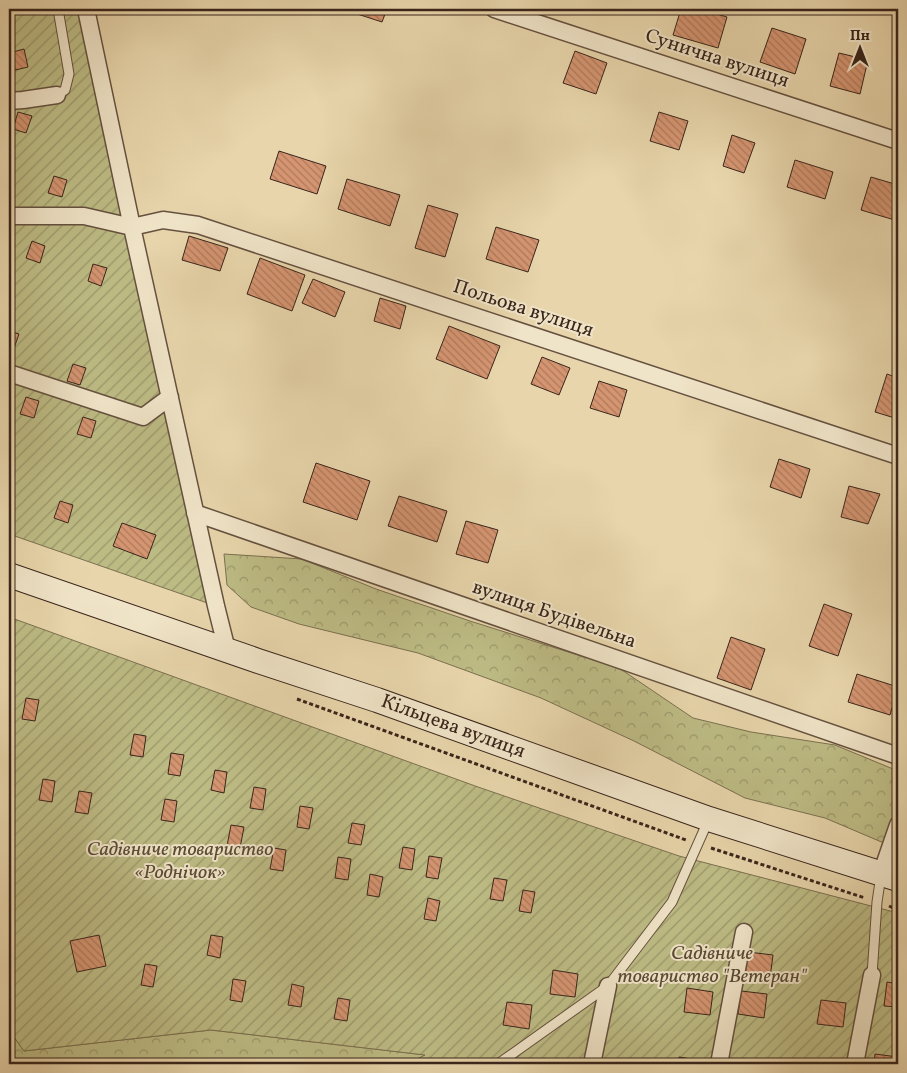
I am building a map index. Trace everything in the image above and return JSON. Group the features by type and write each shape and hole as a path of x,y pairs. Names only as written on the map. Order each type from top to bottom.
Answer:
{"main road":[{"name":"Кільцева вулиця","path":"9,575 377,700 709,819 890,876"}],"street":[{"path":"86,9 132,227 227,650"},
{"name":"Сунична вулиця","path":"494,9 898,140"},
{"path":"9,100 57,95"},
{"path":"9,216 84,216 132,227"},
{"name":"Польова вулиця","path":"132,227 163,220 198,225 898,456"},
{"path":"9,373 143,417 170,397"},
{"name":"вулиця Будівельна","path":"195,513 898,756"},
{"path":"890,876 898,825"},
{"path":"719,1064 744,932"},
{"path":"855,1064 872,975"},
{"path":"592,1064 608,986"}],"lane":[{"path":"57,95 65,90 69,74 58,9"},
{"path":"498,1064 608,986 672,902 709,819"},
{"path":"872,975 878,902 890,876"}],"path":[{"path":"369,725 698,844 898,910"}],"green space":[{"path":"9,9 86,9 216,606 9,534"},
{"path":"224,554 302,559 376,589 619,668 693,718 751,732 835,745 898,771 898,849 825,818 745,798 634,741 541,698 418,653 299,624 251,607 227,585"},
{"name":"Садівниче товариство «Роднічок»","path":"9,617 478,787 679,856 898,913 898,1064 407,1064 425,1055 211,1030 24,1051 9,1030"},
{"path":"9,1030 24,1051 211,1030 426,1055 407,1064 9,1064"}],"building":[{"path":"345,9 387,9 382,22"},
{"path":"681,9 700,9 727,17 718,48 673,35"},
{"path":"772,28 806,39 795,74 760,62"},
{"path":"24,49 28,67 11,71 9,53"},
{"path":"575,51 607,63 596,94 563,83"},
{"path":"839,53 868,60 860,94 830,86"},
{"path":"18,112 32,116 26,133 13,129"},
{"path":"659,112 688,121 679,150 650,141"},
{"path":"732,135 755,143 744,173 723,166"},
{"path":"279,151 326,166 317,194 270,179"},
{"path":"795,160 833,172 825,199 787,187"},
{"path":"54,176 67,180 62,197 48,193"},
{"path":"871,177 898,185 898,221 861,210"},
{"path":"347,179 400,195 390,226 338,209"},
{"path":"428,205 458,214 445,257 415,248"},
{"path":"496,227 539,240 528,272 486,259"},
{"path":"189,236 228,248 220,271 182,260"},
{"path":"32,241 45,246 40,263 26,258"},
{"path":"260,258 305,275 292,311 247,294"},
{"path":"93,264 107,268 101,286 88,281"},
{"path":"313,279 345,292 335,317 302,303"},
{"path":"380,298 406,306 400,329 374,321"},
{"path":"449,326 500,346 487,379 436,359"},
{"path":"9,331 19,334 13,351 9,350"},
{"path":"542,357 570,368 559,395 531,384"},
{"path":"73,364 86,368 80,385 67,381"},
{"path":"887,374 898,378 898,419 875,412"},
{"path":"599,381 627,390 619,417 590,408"},
{"path":"26,397 39,401 34,418 20,414"},
{"path":"83,417 96,421 91,438 77,434"},
{"path":"779,459 810,469 801,498 770,487"},
{"path":"316,463 370,481 357,520 303,502"},
{"path":"849,486 880,494 868,524 841,517"},
{"path":"399,496 447,511 437,542 388,526"},
{"path":"60,501 73,505 68,523 54,518"},
{"path":"466,521 498,530 488,563 456,554"},
{"path":"122,523 156,535 147,559 113,546"},
{"path":"824,604 852,614 838,656 809,646"},
{"path":"731,637 765,649 751,690 717,678"},
{"path":"857,674 898,687 890,715 848,702"},
{"path":"26,698 39,700 35,721 22,719"},
{"path":"134,734 146,736 143,757 130,755"},
{"path":"171,753 184,755 180,776 168,774"},
{"path":"215,770 227,772 224,793 211,790"},
{"path":"43,779 55,781 52,802 39,800"},
{"path":"254,787 266,789 263,810 250,808"},
{"path":"79,791 92,793 88,814 75,812"},
{"path":"165,799 177,801 174,822 161,820"},
{"path":"300,806 313,808 309,829 297,827"},
{"path":"352,823 365,825 361,845 348,843"},
{"path":"231,825 244,827 240,848 227,846"},
{"path":"403,847 415,849 412,870 399,868"},
{"path":"274,848 286,850 283,871 270,869"},
{"path":"429,856 442,858 438,879 426,877"},
{"path":"338,857 351,859 348,880 335,878"},
{"path":"370,874 383,877 379,897 367,895"},
{"path":"494,878 507,880 503,901 490,899"},
{"path":"523,890 535,892 531,913 519,911"},
{"path":"428,898 440,901 436,921 424,919"},
{"path":"99,935 106,966 77,972 70,941"},
{"path":"211,935 223,937 220,958 207,955"},
{"path":"748,952 773,955 770,978 745,975"},
{"path":"145,964 157,966 153,987 141,985"},
{"path":"553,970 578,974 575,997 550,994"},
{"path":"233,979 246,981 242,1002 230,1000"},
{"path":"887,982 898,984 898,1007 884,1006"},
{"path":"292,984 304,987 301,1007 288,1005"},
{"path":"687,988 713,992 710,1015 684,1012"},
{"path":"741,991 767,994 764,1018 738,1014"},
{"path":"338,998 350,1000 347,1021 334,1019"},
{"path":"821,1000 846,1003 843,1027 817,1024"},
{"path":"507,1002 532,1005 529,1029 503,1025"},
{"path":"875,1054 898,1057 898,1064 874,1064"},
{"path":"679,1057 704,1061 704,1064 678,1064"},
{"path":"614,1061 640,1064 614,1064"}],"park label":[{"name":"Садівниче товариство \"Ветеран\"","path":"712,966"}]}
